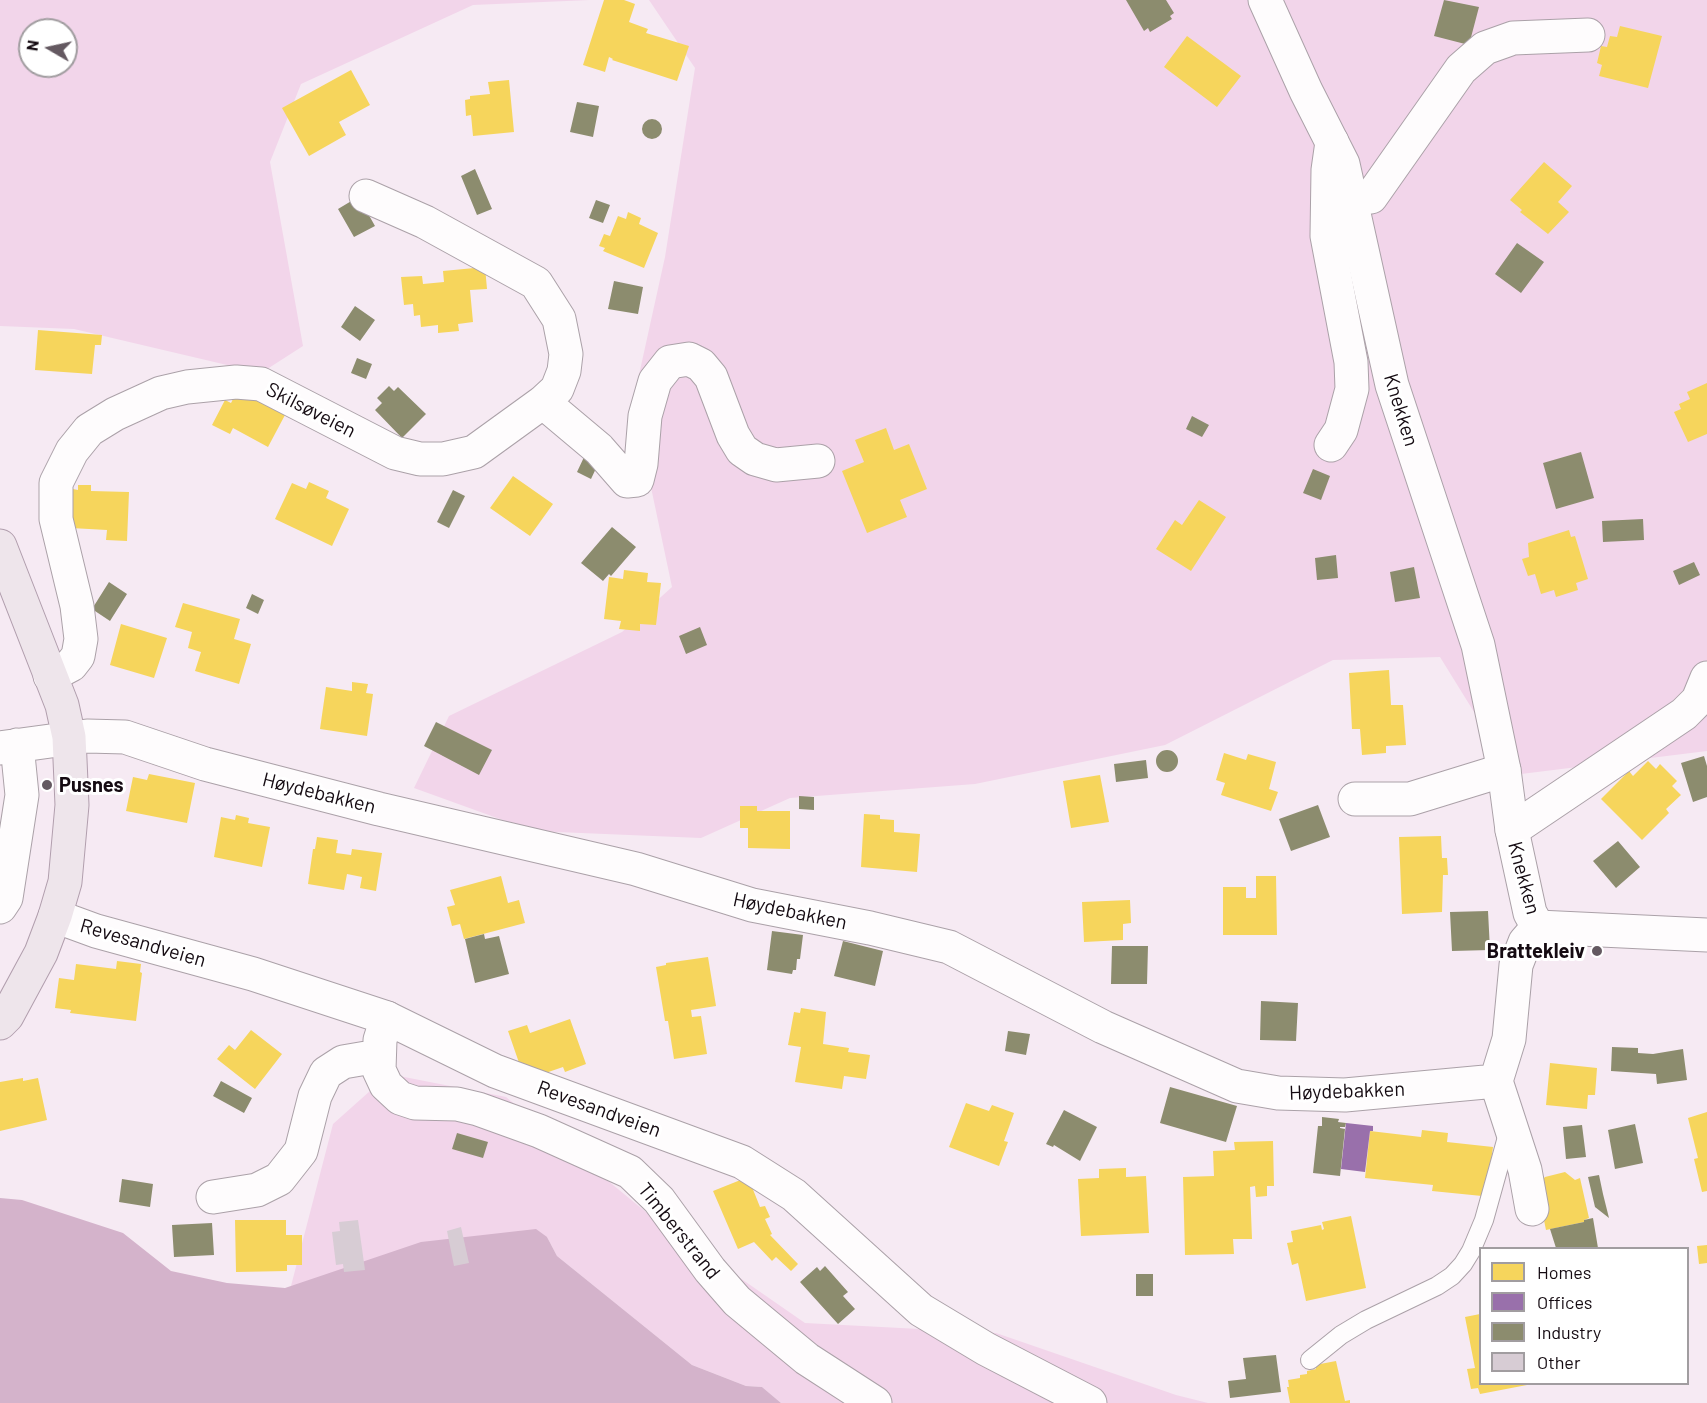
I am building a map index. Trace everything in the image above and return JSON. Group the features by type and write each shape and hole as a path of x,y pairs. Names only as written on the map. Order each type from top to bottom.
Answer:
{"main road":[{"path":"0,546 62,705 69,737 72,805 65,882 55,916 41,953 7,1016 0,1023"}],"street":[{"name":"Knekken","path":"1265,0 1306,91 1343,164 1392,385 1478,645 1504,771 1512,830 1530,914 1538,927"},
{"path":"1351,200 1371,196 1461,69 1485,48 1513,38 1588,36"},
{"path":"1331,445 1341,430 1352,389 1351,362 1327,236 1328,170 1332,142"},
{"name":"Skilsøveien","path":"50,676 71,665 78,656 81,639 77,606 56,519 56,483 72,452 89,430 115,414 161,393 186,387 236,382 261,384 395,453 420,459 443,459 474,452 543,402 557,389 567,354 559,319 536,283 425,222 366,196"},
{"path":"543,402 599,449 627,481 636,480 641,464 645,416 655,381 670,362 688,359 701,365 711,377 733,435 742,450 755,459 776,465 818,461"},
{"name":"Knekken","path":"1512,830 1684,714 1698,700 1707,678"},
{"name":"Høydebakken","path":"69,737 87,735 125,737 205,764 309,791 636,869 752,906 870,928 949,947 1103,1027 1237,1086 1278,1094 1345,1095 1496,1081"},
{"path":"0,907 6,898 22,795 9,747 69,737"},
{"path":"1355,799 1410,799 1504,771"},
{"name":"Revesandveien","path":"55,916 96,931 253,974 387,1018 495,1071 742,1162 794,1195 921,1310 986,1349 1090,1403"},
{"path":"1533,1209 1525,1170 1496,1081 1509,1039 1516,965 1525,942 1538,927 1707,935"},
{"name":"Timberstrand","path":"387,1018 380,1040 379,1070 386,1085 400,1098 415,1103 458,1104 478,1109 539,1131 630,1172 659,1200 710,1270 737,1301 807,1359 875,1403"},
{"path":"213,1197 257,1190 279,1179 301,1151 315,1096 326,1073 344,1062 378,1056"}],"lane":[{"path":"1310,1360 1341,1335 1366,1320 1437,1286 1464,1264 1472,1251 1484,1220 1510,1126"}],"shaded area":[{"path":"0,0 590,0 473,5 301,84 270,162 303,346 261,373 74,329 0,326"},
{"path":"649,0 1707,0 1707,751 1513,775 1440,657 1333,660 1165,745 975,784 790,798 701,838 533,831 414,788 449,716 622,632 672,587 633,402 665,257 695,68"},
{"path":"389,1074 506,1097 652,1217 805,1323 996,1333 1176,1395 1208,1403 781,1403 762,1387 746,1386 692,1365 557,1256 547,1237 291,1286 333,1124"},
{"path":"0,1198 22,1200 123,1233 171,1271 227,1283 285,1288 421,1242 536,1229 547,1237 557,1256 692,1365 746,1386 762,1387 781,1403 0,1403"}],"building: Homes":[{"path":"604,0 624,0 635,4 629,22 648,29 646,33 689,46 677,81 612,60 609,57 605,72 583,65"},
{"path":"1620,26 1662,36 1648,88 1599,76 1602,65 1597,63 1601,46 1607,47 1610,36 1617,37"},
{"path":"1187,36 1241,76 1217,107 1164,67"},
{"path":"351,70 370,105 339,122 346,135 309,156 282,108"},
{"path":"509,80 514,132 473,136 471,115 466,116 465,100 470,99 470,96 490,94 488,82"},
{"path":"1544,162 1572,186 1558,202 1569,212 1548,234 1520,212 1522,210 1510,200"},
{"path":"628,212 641,218 639,224 658,233 644,268 603,251 605,248 599,246 604,234 610,236 618,216 626,219"},
{"path":"485,267 487,289 470,290 473,322 458,324 459,331 438,333 438,325 421,327 420,315 414,316 413,304 404,305 401,277 422,276 423,284 444,282 443,271"},
{"path":"38,330 102,335 101,345 95,345 92,374 35,370"},
{"path":"1707,383 1707,434 1688,442 1674,412 1681,409 1679,404 1690,399 1687,392"},
{"path":"236,393 248,395 285,415 268,447 233,428 230,434 212,425 225,400 231,403"},
{"path":"886,428 894,450 909,444 927,489 900,500 907,517 867,533 842,471 864,462 855,440"},
{"path":"513,476 553,504 530,536 490,508"},
{"path":"309,482 329,491 326,498 349,509 332,546 275,519 292,483 306,489"},
{"path":"78,485 91,485 91,491 129,492 127,541 106,540 107,530 71,528 73,489 78,490"},
{"path":"1199,500 1226,517 1191,571 1156,549 1175,520 1182,525"},
{"path":"1569,530 1571,537 1575,536 1588,579 1576,583 1578,590 1556,597 1554,590 1541,594 1535,574 1528,576 1522,559 1529,557 1528,543"},
{"path":"624,570 648,573 647,582 661,583 656,625 640,624 640,631 619,629 621,621 604,619 609,577 623,579"},
{"path":"183,603 240,619 234,639 251,644 239,684 195,671 201,652 188,648 192,632 175,627"},
{"path":"121,624 167,638 154,678 110,665"},
{"path":"1389,670 1391,705 1403,705 1406,745 1386,746 1386,753 1362,755 1360,729 1352,729 1349,673"},
{"path":"352,682 368,684 366,693 373,694 367,736 320,729 326,687 352,691"},
{"path":"1224,753 1246,760 1248,754 1276,762 1269,789 1278,792 1271,811 1221,795 1225,783 1216,780"},
{"path":"1648,761 1656,769 1660,764 1677,781 1672,786 1681,795 1666,809 1669,813 1642,840 1601,799 1629,771 1633,776"},
{"path":"149,774 195,783 187,823 126,811 133,777 147,780"},
{"path":"1100,775 1109,822 1071,828 1063,781"},
{"path":"740,806 757,806 757,811 790,811 790,849 748,848 748,828 740,828"},
{"path":"864,814 880,815 880,819 894,820 894,832 920,834 917,872 861,867"},
{"path":"236,815 249,818 248,823 270,827 262,867 214,857 221,817 235,820"},
{"path":"1441,836 1442,858 1447,858 1448,875 1443,875 1442,912 1402,914 1399,837"},
{"path":"317,837 338,840 336,853 351,855 352,849 382,853 376,891 360,888 362,877 347,874 344,890 308,884"},
{"path":"501,876 508,903 519,900 525,923 464,939 460,924 452,926 447,907 455,905 450,890"},
{"path":"1256,876 1276,876 1277,935 1223,935 1223,887 1246,887 1246,898 1256,898"},
{"path":"1130,900 1131,923 1123,924 1123,940 1084,942 1082,902"},
{"path":"708,957 716,1006 691,1010 692,1017 701,1016 707,1054 674,1059 656,967 666,965 666,963"},
{"path":"117,961 141,964 136,1021 70,1013 71,1010 55,1008 59,978 74,980 76,964 116,969"},
{"path":"801,1008 826,1012 823,1044 849,1048 848,1052 870,1055 866,1079 844,1076 842,1089 795,1082 801,1047 788,1045 794,1012 800,1013"},
{"path":"570,1019 586,1064 565,1072 563,1067 525,1080 508,1031 527,1025 530,1033"},
{"path":"251,1030 282,1054 255,1089 217,1059 229,1045 235,1050"},
{"path":"1550,1063 1597,1068 1595,1095 1588,1095 1587,1109 1546,1105"},
{"path":"23,1078 23,1081 38,1078 47,1120 0,1131 0,1082"},
{"path":"966,1103 989,1111 992,1105 1014,1113 1004,1141 1008,1142 999,1166 949,1147"},
{"path":"1707,1112 1707,1191 1702,1192 1694,1159 1698,1158 1688,1118"},
{"path":"1422,1130 1448,1133 1447,1142 1493,1147 1488,1185 1484,1185 1482,1196 1432,1191 1433,1185 1365,1178 1370,1131 1421,1137"},
{"path":"1273,1141 1274,1186 1267,1186 1267,1196 1256,1197 1255,1186 1250,1187 1252,1239 1233,1239 1234,1254 1185,1255 1183,1177 1214,1176 1213,1151 1235,1150 1234,1142"},
{"path":"1126,1168 1126,1177 1146,1176 1149,1233 1081,1236 1078,1179 1099,1178 1099,1169"},
{"path":"1565,1172 1575,1180 1580,1178 1589,1218 1584,1222 1546,1230 1537,1186 1545,1177"},
{"path":"748,1177 760,1207 765,1206 770,1217 765,1219 772,1234 770,1235 798,1264 791,1271 776,1257 772,1261 754,1242 738,1249 713,1191"},
{"path":"1351,1216 1366,1288 1306,1301 1298,1263 1292,1265 1287,1243 1293,1242 1291,1231 1321,1225 1322,1230 1324,1229 1322,1222"},
{"path":"235,1220 286,1220 286,1235 302,1235 302,1265 287,1265 287,1271 236,1272"},
{"path":"1707,1245 1707,1263 1699,1264 1697,1246"},
{"path":"1479,1314 1479,1385 1527,1385 1480,1394 1478,1388 1471,1389 1467,1369 1475,1368 1465,1317"},
{"path":"1336,1361 1345,1401 1350,1400 1350,1403 1290,1403 1288,1380 1300,1378 1300,1375 1307,1374 1307,1371 1316,1369 1315,1365"}],"building: Offices":[{"path":"1346,1123 1373,1126 1373,1131 1370,1131 1365,1172 1341,1169"}],"building: Industry":[{"path":"1126,0 1166,0 1174,13 1170,16 1172,19 1150,32 1148,28 1144,31"},
{"path":"1444,0 1479,7 1469,45 1434,36"},
{"path":"577,102 599,106 593,137 570,132"},
{"path":"652,119 659,122 662,129 659,136 652,139 645,136 642,129 645,122"},
{"path":"475,169 492,209 477,215 461,176"},
{"path":"353,200 362,203 375,226 354,237 338,209"},
{"path":"596,200 610,205 603,223 589,218"},
{"path":"1517,243 1544,262 1521,293 1495,274"},
{"path":"614,281 643,287 638,314 608,309"},
{"path":"355,306 375,320 360,341 341,327"},
{"path":"357,358 372,364 366,379 351,373"},
{"path":"389,386 394,391 398,387 426,414 402,438 375,410 382,403 377,398"},
{"path":"1192,416 1209,425 1202,437 1186,429"},
{"path":"1581,452 1594,498 1556,509 1543,463"},
{"path":"585,455 599,462 591,479 577,472"},
{"path":"1313,469 1330,476 1321,500 1303,493"},
{"path":"453,490 465,496 449,528 437,522"},
{"path":"1643,519 1644,540 1603,542 1602,521"},
{"path":"612,527 636,547 611,576 609,574 603,581 581,563"},
{"path":"1336,555 1338,578 1317,580 1315,558"},
{"path":"1694,562 1700,575 1679,585 1673,571"},
{"path":"1414,567 1420,598 1395,602 1390,572"},
{"path":"109,582 127,594 110,621 92,609"},
{"path":"252,594 264,600 258,614 246,608"},
{"path":"700,627 707,645 686,654 679,636"},
{"path":"436,722 492,750 479,775 424,746"},
{"path":"1167,750 1175,753 1178,761 1175,769 1167,772 1159,769 1156,761 1159,753"},
{"path":"1704,756 1707,766 1707,797 1693,802 1681,763"},
{"path":"1146,760 1148,778 1116,782 1114,764"},
{"path":"799,796 814,797 814,810 799,809"},
{"path":"1318,805 1330,837 1291,851 1279,819"},
{"path":"1618,841 1640,867 1616,888 1593,861"},
{"path":"1488,911 1490,950 1452,951 1450,912"},
{"path":"772,931 803,935 800,959 797,959 796,970 793,970 792,974 767,970"},
{"path":"484,934 485,939 499,936 509,974 475,983 465,939"},
{"path":"843,941 883,951 875,986 834,976"},
{"path":"1112,946 1148,946 1147,984 1111,984"},
{"path":"1261,1001 1298,1003 1296,1041 1260,1040"},
{"path":"1008,1031 1030,1034 1026,1055 1005,1051"},
{"path":"1612,1047 1638,1048 1638,1053 1653,1054 1683,1049 1687,1080 1657,1084 1656,1074 1611,1071"},
{"path":"221,1081 252,1098 244,1113 213,1096"},
{"path":"1170,1087 1237,1106 1226,1142 1160,1123"},
{"path":"1064,1110 1097,1127 1080,1161 1054,1145 1053,1147 1046,1144"},
{"path":"1322,1117 1339,1119 1338,1122 1346,1123 1345,1127 1340,1127 1345,1129 1340,1176 1313,1173 1318,1126 1322,1126"},
{"path":"1635,1124 1643,1163 1615,1169 1608,1130"},
{"path":"1582,1125 1586,1157 1566,1159 1563,1127"},
{"path":"457,1133 488,1142 483,1158 452,1149"},
{"path":"1599,1175 1609,1218 1595,1207 1588,1177"},
{"path":"122,1179 153,1184 150,1207 119,1202"},
{"path":"1593,1218 1598,1247 1556,1247 1550,1229 1584,1222 1584,1220"},
{"path":"212,1223 214,1255 174,1257 172,1225"},
{"path":"825,1266 848,1292 843,1296 855,1309 838,1324 800,1282 817,1267 820,1271"},
{"path":"1136,1274 1153,1274 1153,1296 1136,1296"},
{"path":"1276,1355 1281,1392 1230,1398 1228,1381 1246,1379 1243,1358"}],"building: Other":[{"path":"358,1220 365,1270 344,1272 343,1264 336,1265 332,1232 340,1231 339,1222"},
{"path":"461,1227 469,1263 454,1266 447,1231"}],"place":[{"name":"Pusnes","path":"47,785"},
{"name":"Brattekleiv","path":"1597,951"}]}
